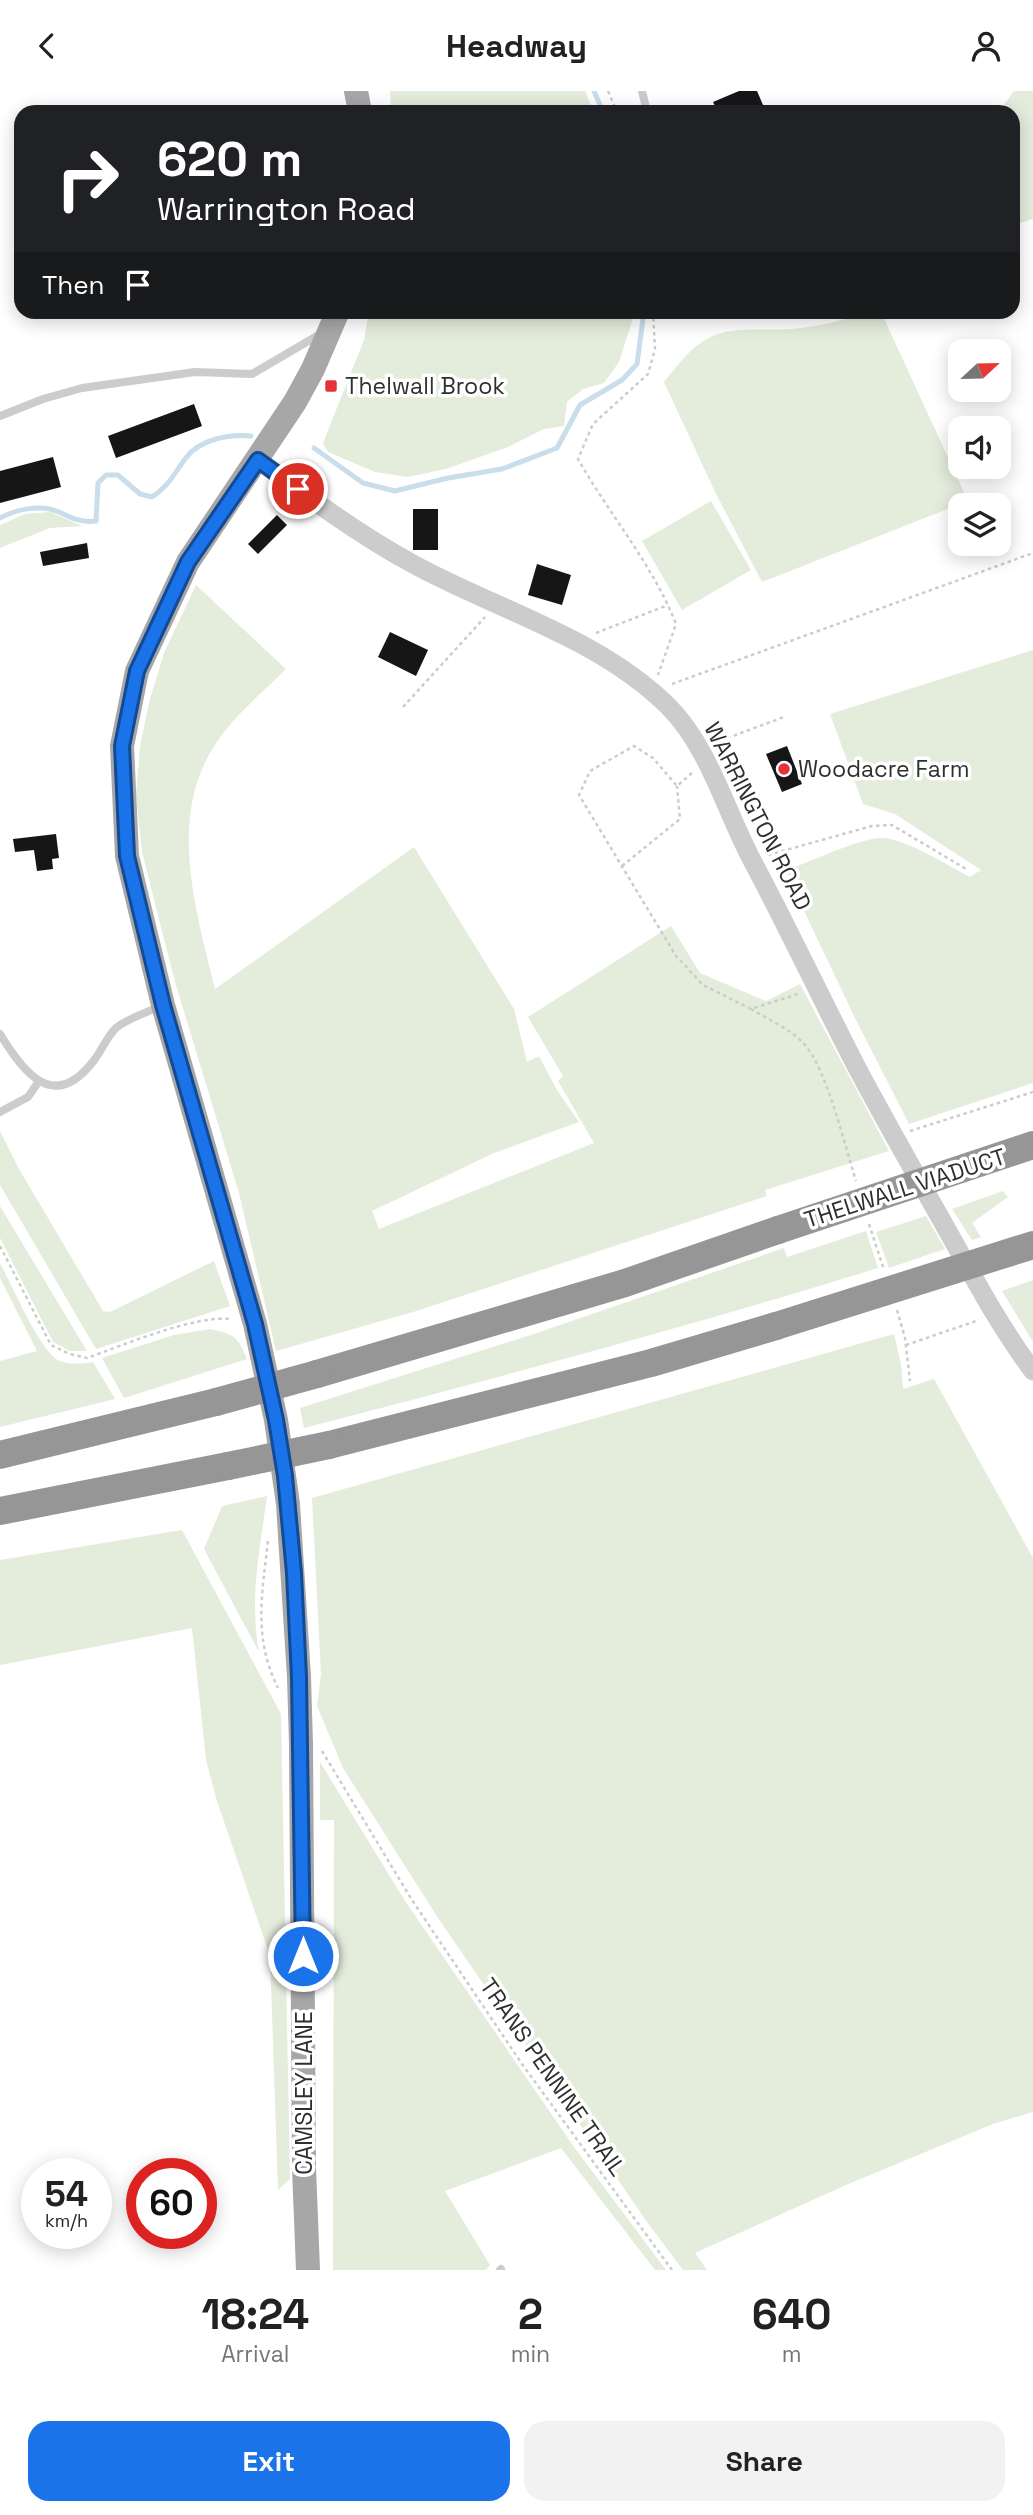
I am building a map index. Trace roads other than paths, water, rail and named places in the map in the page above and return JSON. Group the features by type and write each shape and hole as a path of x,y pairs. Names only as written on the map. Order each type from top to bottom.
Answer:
{"highway":[{"name":"THELWALL VIADUCT","path":"0,1455 216,1402 625,1283 1033,1145"},
{"path":"0,1511 329,1445 638,1366 776,1327 1033,1244"}],"main road":[{"name":"CAMSLEY LANE","path":"308,2270 304,2168 301,1744 288,1504 265,1370 244,1283 163,1005 127,856 122,746 137,671 188,562 295,402 336,319"}],"street":[{"name":"WARRINGTON ROAD","path":"258,460 339,519 414,565 493,601 606,659 652,691 686,728 894,1136 995,1314 1033,1371"}],"lane":[{"path":"0,417 43,399 82,388 195,372 252,374 336,319"},
{"path":"0,1034 17,1063 39,1081 58,1087 78,1079 116,1028 163,1005"},
{"path":"0,1112 28,1097 39,1081"}],"waterway":[{"name":"Thelwall Brook","path":"594,91 600,105"},
{"name":"Thelwall Brook","path":"314,448 363,483 395,491 502,469 557,448 580,405 622,380 637,364 643,319"},
{"path":"0,518 21,510 37,508 52,510 81,521 96,521 98,483 106,475 118,475 140,494 152,497 167,485 191,452 206,442 224,437 251,436"}],"place":[{"name":"Thelwall Brook","path":"331,386"},
{"name":"Woodacre Farm","path":"784,769"}]}
